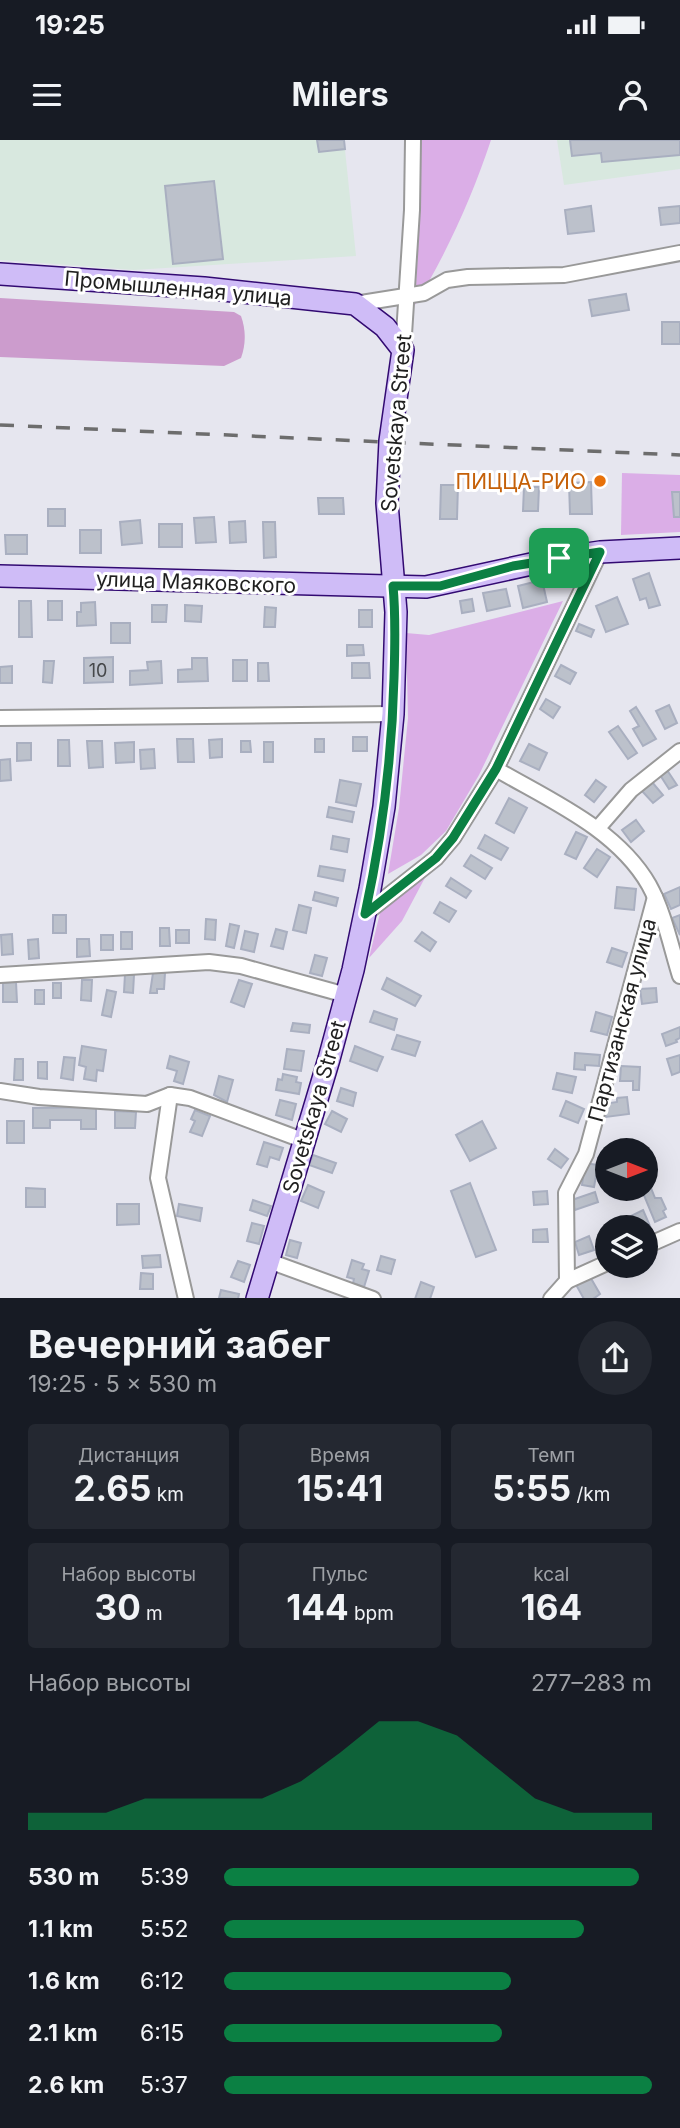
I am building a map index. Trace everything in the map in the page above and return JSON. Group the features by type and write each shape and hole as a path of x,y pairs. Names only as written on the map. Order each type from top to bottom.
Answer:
{"main road":[{"name":"Промышленная улица","path":"0,274 204,289 355,304"},
{"path":"355,304 385,327 403,350"},
{"name":"Sovetskaya Street","path":"257,1298 346,995 365,914 384,807 393,714 396,612 387,503 390,441 403,350"},
{"name":"улица Маяковского","path":"0,576 440,586 513,566 600,552 680,548"}],"street":[{"name":"Sovetskaya Street","path":"403,350 412,210 413,140"},
{"name":"Промышленная улица","path":"355,304 405,298 424,293 447,280 468,277 564,275 680,253"},
{"path":"365,914 436,858 453,838 496,769 600,552"},
{"path":"0,718 393,714"},
{"path":"598,828 631,790 680,751"},
{"path":"496,769 598,828 640,871 655,898 680,976"},
{"name":"Партизанская улица","path":"567,1281 566,1193 586,1154 655,898"},
{"path":"0,975 209,962 241,966 346,995"},
{"path":"0,1091 39,1097 147,1104 170,1096 190,1098 305,1142"},
{"path":"170,1096 158,1178 186,1298"},
{"path":"658,1241 680,1231"},
{"path":"269,1261 373,1298"},
{"path":"551,1298 567,1281 595,1268"}],"shaded area":[{"path":"0,140 344,140 356,256 134,270 0,260"},
{"path":"419,140 491,140 458,224 415,305 420,209"},
{"path":"557,140 680,140 680,169 564,185"},
{"path":"0,298 234,312 241,316 243,321 244,348 241,358 224,366 0,357"},
{"path":"622,473 680,475 680,532 621,535"},
{"path":"563,601 479,775 446,831 421,855 388,874 399,808 408,718 406,633 429,635"},
{"path":"428,872 402,921 369,958 380,913"}],"building":[{"path":"317,140 344,140 345,149 319,152"},
{"path":"570,140 680,140 680,155 602,162 601,153 572,156"},
{"path":"214,181 223,259 173,264 165,186"},
{"path":"591,206 594,231 568,234 565,210"},
{"path":"680,206 680,223 661,225 659,208"},
{"path":"626,294 629,310 592,316 589,300"},
{"path":"662,322 680,322 680,344 662,344"},
{"path":"591,482 592,514 570,514 569,483"},
{"path":"441,485 458,485 457,519 440,519"},
{"path":"524,487 539,487 538,511 523,511"},
{"path":"672,492 680,492 680,517 674,517"},
{"path":"318,498 343,498 344,514 319,514"},
{"path":"48,509 65,509 65,526 48,526"},
{"path":"214,517 216,542 196,543 194,518"},
{"path":"140,520 142,543 122,545 120,522"},
{"path":"245,521 246,542 230,543 229,522"},
{"path":"263,522 275,522 276,557 264,558"},
{"path":"159,524 182,524 182,547 159,547"},
{"path":"80,530 101,530 101,553 80,553"},
{"path":"5,535 27,535 27,554 6,554"},
{"path":"649,573 660,605 649,608 646,598 640,600 633,579"},
{"path":"542,580 547,602 523,608 518,586"},
{"path":"506,589 510,606 487,611 483,593"},
{"path":"617,597 628,624 606,632 596,606"},
{"path":"472,599 474,611 462,613 460,601"},
{"path":"19,601 31,601 32,637 19,637"},
{"path":"48,601 62,601 62,620 48,620"},
{"path":"95,602 96,625 77,626 77,612 81,612 81,603"},
{"path":"152,605 167,605 166,622 152,622"},
{"path":"185,605 202,606 201,622 185,621"},
{"path":"265,607 276,608 275,627 264,627"},
{"path":"359,610 372,610 372,627 359,627"},
{"path":"111,623 130,623 130,643 111,643"},
{"path":"579,624 594,630 591,637 576,631"},
{"path":"347,645 363,645 364,655 347,656"},
{"path":"113,657 113,682 84,683 84,658"},
{"path":"192,658 207,658 208,681 178,682 178,670 192,669"},
{"path":"233,660 247,660 247,681 233,681"},
{"path":"44,661 54,661 52,683 43,682"},
{"path":"161,661 162,683 130,685 130,671 148,670 147,662"},
{"path":"258,663 268,663 269,681 258,681"},
{"path":"352,663 369,663 370,678 352,678"},
{"path":"561,665 576,673 570,684 555,676"},
{"path":"12,666 12,683 0,683 0,667"},
{"path":"546,699 560,707 553,718 540,709"},
{"path":"669,705 677,723 665,729 656,711"},
{"path":"636,707 656,739 643,746 633,729 639,726 630,711"},
{"path":"618,726 637,753 628,759 609,732"},
{"path":"353,737 367,737 367,751 353,751"},
{"path":"177,739 193,739 194,762 178,762"},
{"path":"222,739 222,757 210,758 209,740"},
{"path":"315,739 324,739 324,752 315,752"},
{"path":"58,740 69,740 70,766 58,766"},
{"path":"87,741 102,741 103,767 89,768"},
{"path":"241,741 250,741 251,752 241,752"},
{"path":"134,742 134,762 116,763 115,743"},
{"path":"264,742 273,742 273,762 264,762"},
{"path":"17,743 31,743 31,760 17,761"},
{"path":"529,744 547,753 539,770 520,761"},
{"path":"154,749 155,768 141,769 140,750"},
{"path":"10,759 11,780 0,781 0,760"},
{"path":"667,770 677,785 669,789 660,775"},
{"path":"340,780 361,784 356,806 336,802"},
{"path":"596,780 606,787 594,802 585,795"},
{"path":"652,782 663,795 653,803 642,791"},
{"path":"509,798 527,808 514,833 496,823"},
{"path":"329,807 354,812 352,822 327,817"},
{"path":"636,820 644,831 631,842 622,830"},
{"path":"576,832 587,837 576,859 565,854"},
{"path":"485,835 508,848 501,860 478,848"},
{"path":"333,836 349,839 347,852 331,849"},
{"path":"597,849 610,857 597,877 584,868"},
{"path":"471,855 492,868 485,879 464,866"},
{"path":"320,866 345,870 343,881 318,876"},
{"path":"451,878 471,891 466,898 446,886"},
{"path":"617,887 636,889 634,910 615,908"},
{"path":"680,887 680,905 671,909 664,894"},
{"path":"315,892 338,898 336,906 313,900"},
{"path":"440,902 456,911 449,922 434,913"},
{"path":"299,905 311,908 306,933 293,930"},
{"path":"53,915 66,915 66,933 53,933"},
{"path":"680,915 680,935 672,918"},
{"path":"206,919 216,920 215,940 205,939"},
{"path":"230,924 239,926 234,948 226,946"},
{"path":"160,928 169,928 170,946 160,946"},
{"path":"276,929 287,932 283,949 271,946"},
{"path":"176,930 189,930 189,943 176,943"},
{"path":"245,931 258,934 254,952 241,949"},
{"path":"121,932 132,932 132,949 121,949"},
{"path":"422,932 436,942 430,951 415,941"},
{"path":"12,934 13,954 2,955 1,935"},
{"path":"101,935 113,935 113,950 101,950"},
{"path":"38,939 39,958 29,959 28,940"},
{"path":"77,939 89,939 90,956 77,957"},
{"path":"612,948 627,953 622,967 607,962"},
{"path":"315,955 327,958 322,976 310,973"},
{"path":"153,973 165,973 164,989 157,989 157,993 150,993"},
{"path":"125,974 134,975 133,993 124,992"},
{"path":"387,978 421,996 415,1006 382,989"},
{"path":"82,980 92,980 91,1001 81,1000"},
{"path":"239,980 252,984 244,1007 231,1002"},
{"path":"16,982 17,1002 3,1002 3,983"},
{"path":"53,983 61,983 61,998 53,998"},
{"path":"656,988 657,1002 642,1004 640,989"},
{"path":"35,990 44,990 44,1004 35,1004"},
{"path":"107,990 116,992 111,1017 102,1015"},
{"path":"374,1011 397,1019 394,1030 370,1022"},
{"path":"596,1012 612,1017 607,1035 591,1031"},
{"path":"293,1023 310,1025 309,1033 291,1031"},
{"path":"680,1027 680,1038 666,1046 662,1034"},
{"path":"397,1035 420,1042 415,1056 392,1049"},
{"path":"82,1046 106,1050 103,1071 97,1070 96,1081 84,1079 86,1067 79,1065"},
{"path":"355,1046 383,1057 377,1071 350,1061"},
{"path":"287,1049 304,1051 301,1071 284,1069"},
{"path":"575,1053 600,1055 599,1066 585,1065 585,1070 574,1069"},
{"path":"680,1055 680,1072 672,1075 667,1059"},
{"path":"170,1056 189,1062 183,1084 174,1081 177,1071 167,1068"},
{"path":"64,1057 75,1058 73,1080 61,1078"},
{"path":"15,1059 23,1059 23,1080 14,1080"},
{"path":"38,1062 47,1062 47,1079 38,1078"},
{"path":"621,1066 640,1067 639,1090 633,1090 633,1081 620,1081"},
{"path":"557,1073 576,1077 572,1093 553,1089"},
{"path":"283,1074 297,1077 296,1082 301,1083 299,1094 276,1090 278,1079 282,1080"},
{"path":"219,1076 233,1080 227,1102 214,1095"},
{"path":"341,1088 356,1093 353,1106 337,1101"},
{"path":"627,1097 629,1114 606,1117 604,1104"},
{"path":"280,1100 296,1104 292,1120 276,1115"},
{"path":"566,1101 584,1109 578,1123 560,1116"},
{"path":"96,1107 96,1129 81,1129 81,1120 50,1120 50,1128 33,1128 33,1108"},
{"path":"195,1110 210,1116 202,1136 190,1132 195,1121 191,1119"},
{"path":"115,1111 136,1112 135,1128 115,1128"},
{"path":"332,1111 347,1119 341,1132 325,1124"},
{"path":"7,1121 24,1121 24,1143 7,1143"},
{"path":"482,1121 496,1148 470,1161 456,1135"},
{"path":"264,1142 283,1148 279,1160 270,1157 267,1167 257,1164"},
{"path":"555,1149 568,1159 561,1168 548,1159"},
{"path":"313,1155 336,1163 332,1173 309,1165"},
{"path":"585,1163 595,1165 594,1187 582,1185"},
{"path":"470,1183 496,1250 476,1257 451,1191"},
{"path":"308,1185 324,1192 318,1208 301,1201"},
{"path":"26,1188 45,1189 45,1207 26,1207"},
{"path":"547,1191 548,1204 534,1205 533,1192"},
{"path":"595,1192 595,1201 598,1202 575,1210 572,1200"},
{"path":"658,1198 661,1198 666,1217 658,1221 658,1215 652,1215 646,1201 658,1201"},
{"path":"253,1200 271,1206 267,1216 250,1210"},
{"path":"117,1204 139,1204 139,1224 117,1225"},
{"path":"179,1204 202,1208 200,1221 177,1216"},
{"path":"252,1223 264,1226 259,1244 247,1241"},
{"path":"547,1229 548,1242 533,1242 533,1230"},
{"path":"589,1236 594,1250 579,1255 575,1242"},
{"path":"290,1240 301,1243 297,1258 286,1255"},
{"path":"160,1255 161,1267 143,1268 142,1256"},
{"path":"381,1256 395,1260 391,1274 377,1270"},
{"path":"352,1260 364,1264 362,1269 369,1271 364,1287 353,1283 354,1279 347,1277"},
{"path":"238,1261 250,1265 244,1282 231,1277"},
{"path":"141,1273 153,1274 153,1289 140,1289"},
{"path":"589,1275 600,1294 594,1298 583,1298 575,1283"},
{"path":"421,1282 434,1287 430,1298 415,1298"},
{"path":"221,1290 239,1294 238,1298 219,1298"}],"railway":[{"path":"0,425 680,455"}],"place":[{"name":"ПИЦЦА-РИО","path":"600,481"}],"route":[{"path":"600,552 496,769 453,838 436,858 365,914 384,807 393,714 396,612 393,586 440,586 513,566 559,558 600,552"}]}
